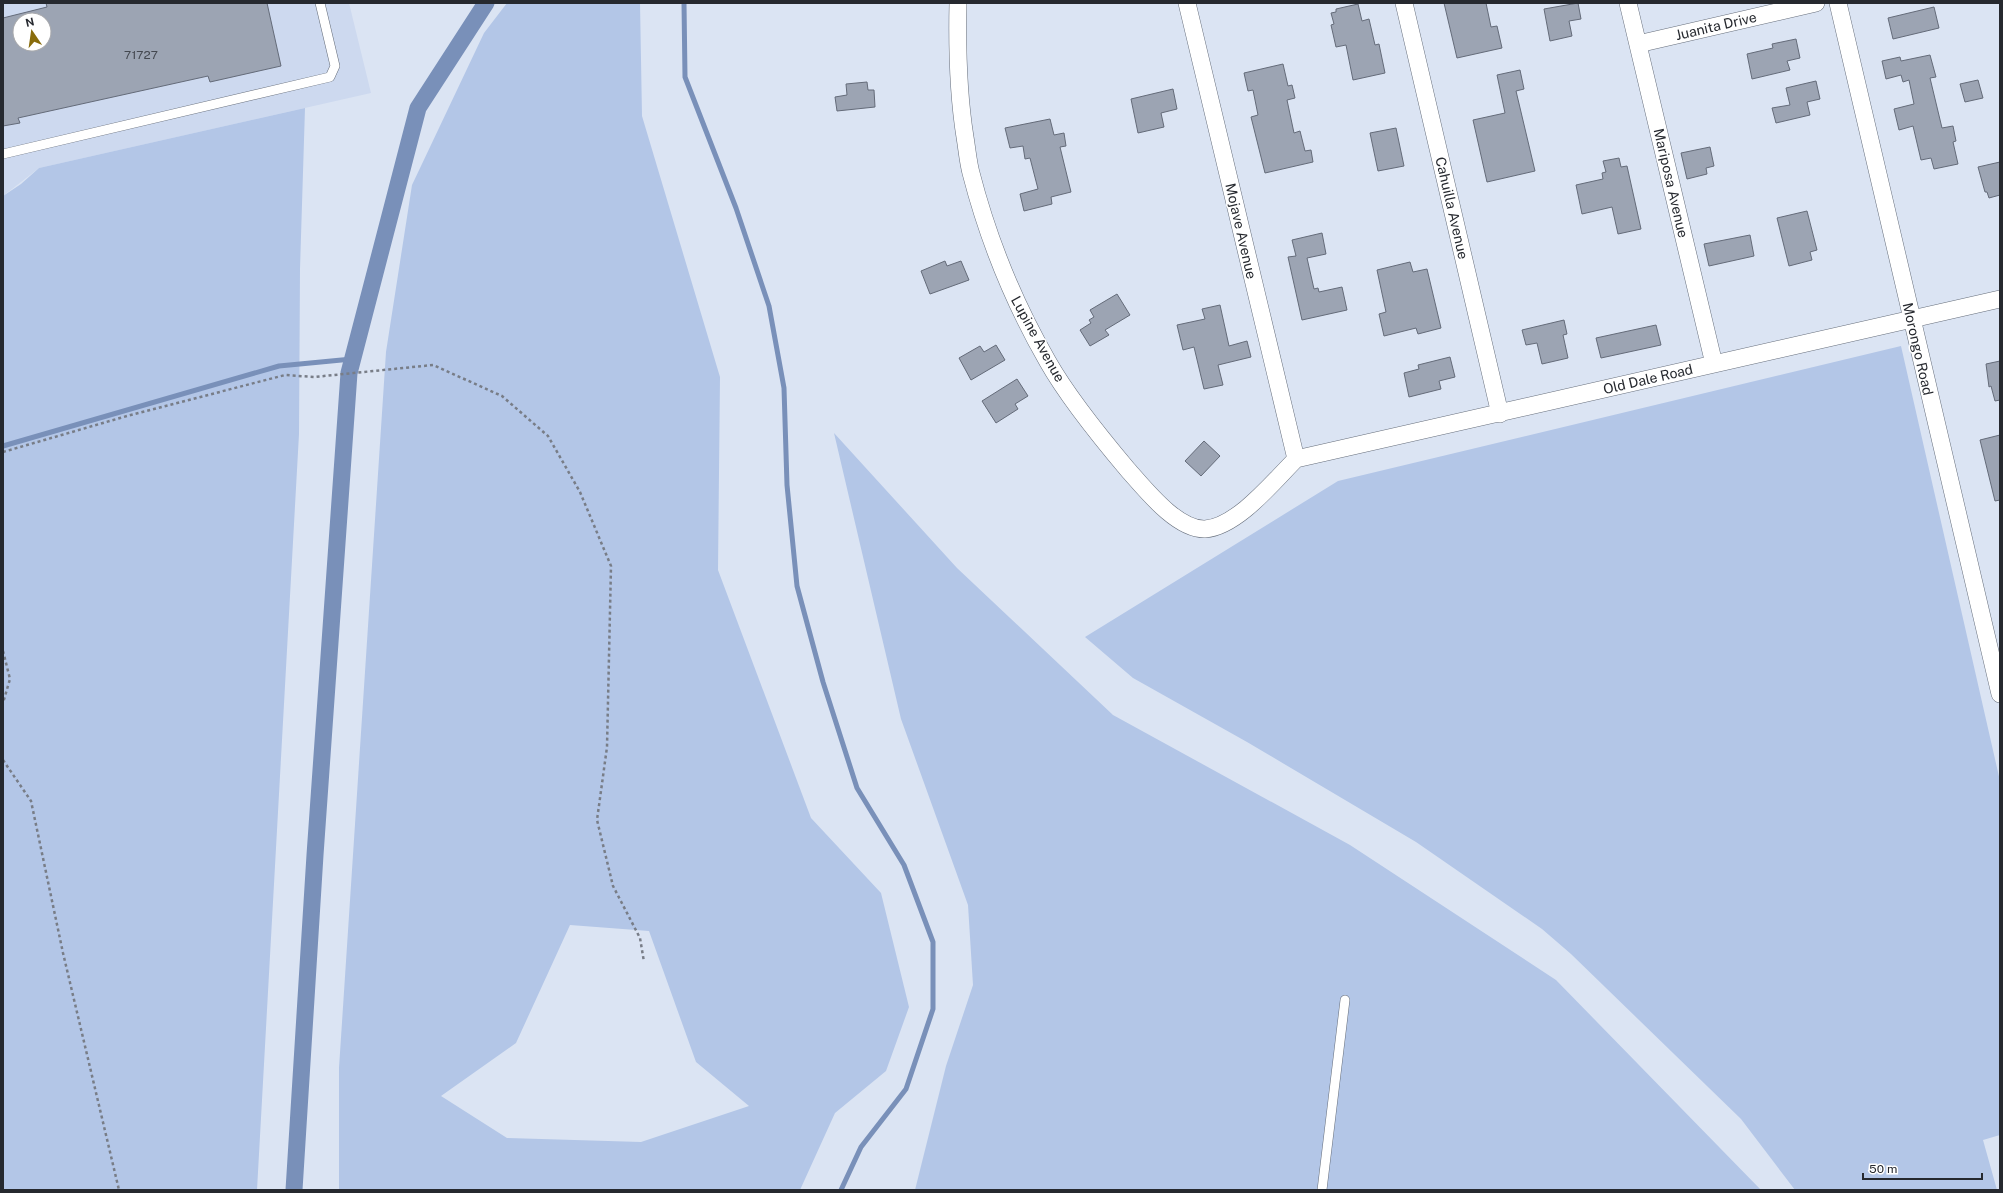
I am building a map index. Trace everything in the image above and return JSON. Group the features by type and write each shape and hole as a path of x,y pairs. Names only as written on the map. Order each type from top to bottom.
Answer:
{"street":[{"name":"Lupine Avenue","path":"958,3 957,42 961,110 970,172 995,248 1016,301 1048,363 1098,435 1149,495 1174,516 1189,525 1204,529 1221,525 1246,508 1296,459"},
{"name":"Mojave Avenue","path":"1187,3 1296,459"},
{"name":"Cahuilla Avenue","path":"1404,3 1500,414"},
{"name":"Mariposa Avenue","path":"1628,3 1714,364"},
{"name":"Juanita Drive","path":"1638,44 1816,3"},
{"name":"Morongo Road","path":"1838,3 1888,210 1911,319 2000,694"},
{"name":"Old Dale Road","path":"1296,459 1500,414 2000,299"}],"lane":[{"path":"3,154 330,77 335,66 320,3"},
{"path":"1322,1190 1345,1000"}],"path":[{"path":"3,452 127,416 285,375 314,377 433,365 502,396 548,436 580,492 611,566 607,747 597,820 613,886 640,938 644,962"},
{"path":"3,651 10,679 3,703"},
{"path":"3,760 31,800 63,953 119,1190"}],"shaded area":[{"path":"3,3 349,3 371,93 39,168 3,196"},
{"path":"507,3 640,3 642,116 720,377 718,570 811,818 881,893 909,1007 886,1071 835,1113 800,1190 339,1190 339,1068 386,352 412,185 484,33","holes":["570,925 649,931 696,1062 749,1106 641,1142 507,1138 441,1096 516,1043"]},
{"path":"305,108 300,269 299,434 257,1190 3,1190 3,196 21,184 39,168"},
{"path":"1901,346 2000,781 2000,1135 1983,1140 1997,1190 1795,1190 1741,1119 1571,954 1542,929 1416,842 1247,742 1133,678 1085,637 1338,481"},
{"path":"834,433 957,568 1113,715 1350,845 1556,980 1761,1190 915,1190 946,1066 973,985 968,905 901,719"}],"building":[{"path":"46,3 267,3 281,66 210,82 208,76 18,118 20,123 3,126 3,18 12,16 12,52 52,52 52,12 27,12 47,7"},
{"path":"1444,3 1486,3 1491,27 1497,26 1502,48 1457,58"},
{"path":"1578,3 1581,19 1569,21 1572,36 1550,41 1544,9"},
{"path":"1358,4 1362,21 1369,19 1375,45 1379,44 1385,73 1353,80 1346,45 1336,47 1331,25 1334,24 1331,13 1336,12 1336,9"},
{"path":"1934,7 1939,28 1893,39 1888,18"},
{"path":"1796,39 1800,58 1787,61 1790,70 1752,79 1747,54 1773,48 1772,44"},
{"path":"1930,55 1936,77 1930,78 1942,128 1953,126 1956,141 1953,142 1958,164 1934,169 1931,158 1921,160 1913,126 1899,130 1894,109 1914,104 1909,80 1903,82 1901,75 1886,79 1882,61 1900,57 1901,61"},
{"path":"1283,64 1288,86 1292,85 1295,98 1287,100 1294,133 1300,131 1305,151 1311,150 1313,162 1265,173 1251,117 1258,115 1253,90 1248,91 1244,73"},
{"path":"1520,70 1524,89 1516,91 1535,171 1487,182 1473,120 1505,113 1497,75"},
{"path":"1978,80 1983,98 1965,102 1960,84"},
{"path":"1816,81 1820,99 1807,102 1810,115 1776,123 1772,108 1790,105 1786,88"},
{"path":"867,82 868,90 874,90 875,107 837,111 835,97 847,95 846,84"},
{"path":"1173,89 1177,109 1161,113 1164,127 1138,133 1131,99"},
{"path":"1050,119 1054,135 1064,133 1066,146 1060,147 1071,192 1051,197 1052,204 1024,211 1020,194 1038,189 1030,158 1025,159 1023,146 1010,148 1005,128"},
{"path":"1396,128 1404,166 1378,171 1370,133"},
{"path":"1710,147 1714,166 1706,168 1707,174 1687,179 1681,153"},
{"path":"1619,158 1621,167 1627,166 1641,229 1618,234 1612,207 1582,214 1576,185 1603,179 1602,173 1606,172 1603,161"},
{"path":"2000,162 2000,195 1989,198 1987,192 1985,192 1978,167"},
{"path":"1807,211 1817,250 1810,252 1812,260 1789,266 1777,218"},
{"path":"1322,233 1326,254 1307,258 1314,289 1318,288 1319,292 1342,287 1347,310 1302,320 1288,257 1296,256 1292,240"},
{"path":"1750,235 1754,256 1709,266 1704,244"},
{"path":"945,261 947,266 961,261 969,280 930,294 921,271"},
{"path":"1410,262 1413,272 1427,269 1441,328 1418,334 1416,328 1384,336 1379,314 1386,312 1377,270"},
{"path":"1117,294 1130,315 1105,330 1109,335 1090,346 1080,330 1091,323 1089,320 1094,317 1090,310"},
{"path":"1220,305 1229,346 1247,341 1251,357 1218,365 1223,385 1204,389 1194,347 1183,350 1177,325 1205,319 1202,309"},
{"path":"1564,320 1567,334 1563,335 1568,358 1542,364 1537,343 1526,345 1522,330"},
{"path":"1656,325 1661,345 1601,358 1596,338"},
{"path":"996,345 1005,360 971,380 959,358 980,346 984,352"},
{"path":"1450,357 1455,377 1439,381 1441,389 1409,397 1404,373 1419,369 1418,365"},
{"path":"2000,361 2000,400 1995,401 1991,386 1989,387 1986,364"},
{"path":"1017,379 1028,396 1015,404 1018,409 996,423 982,401"},
{"path":"2000,435 2000,500 1995,501 1980,440"},
{"path":"1204,441 1220,456 1201,476 1185,461"}],"waterway":[{"path":"294,1190 315,855 349,373 418,108 486,3"},
{"path":"684,3 685,77 736,208 769,306 784,388 787,485 797,586 823,682 857,788 904,865 933,942 933,1009 906,1089 861,1147 841,1190"},
{"path":"3,446 279,366 352,359"}]}
